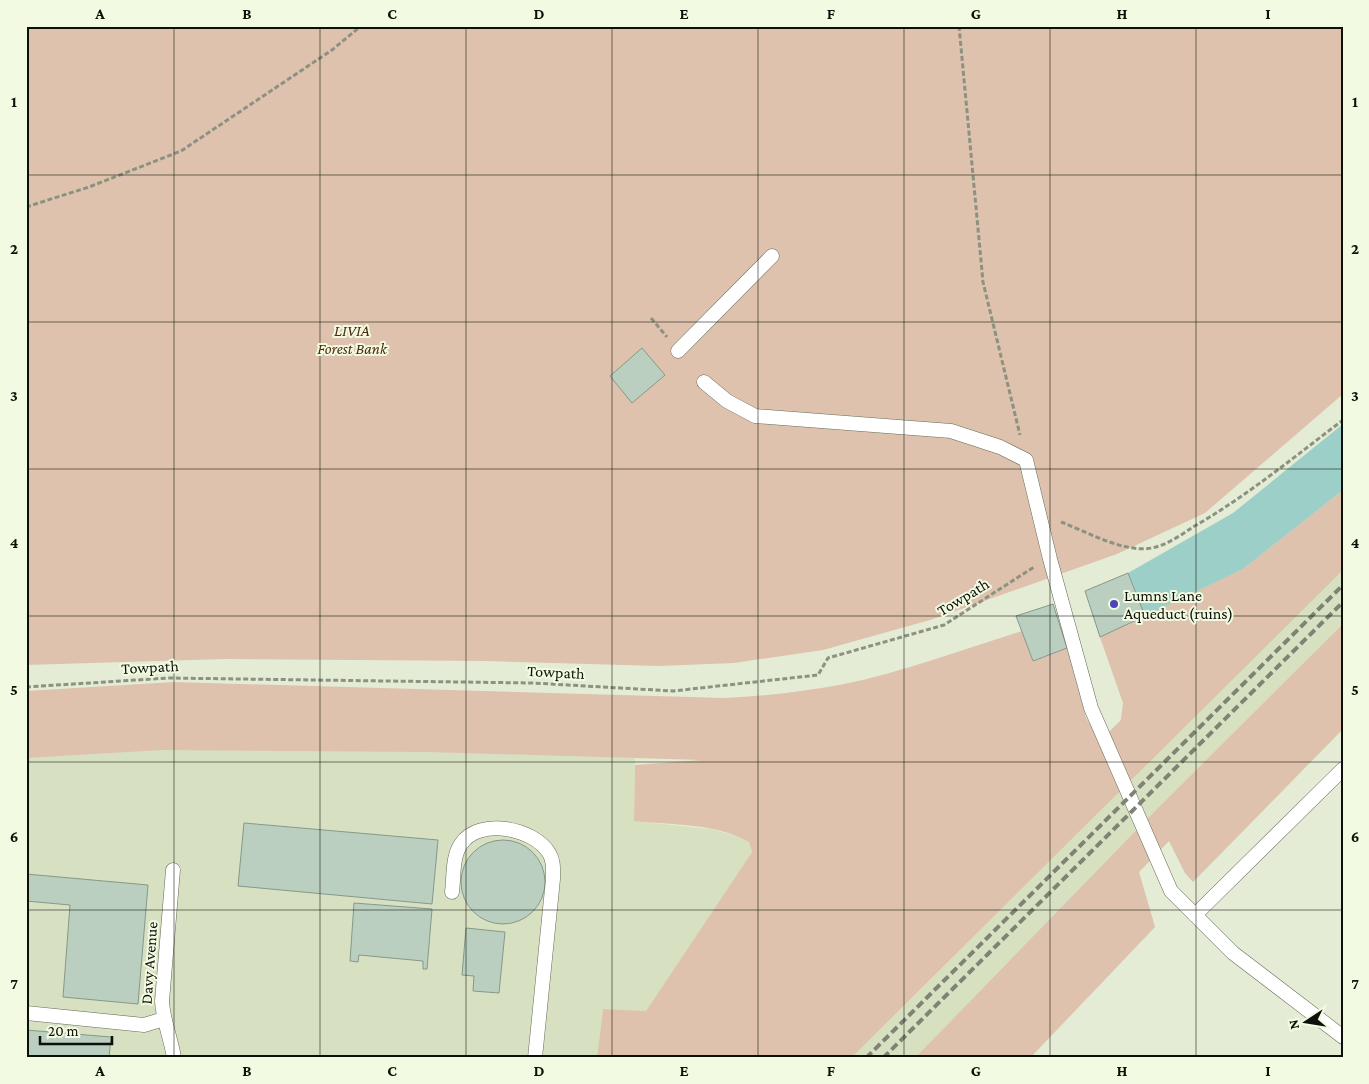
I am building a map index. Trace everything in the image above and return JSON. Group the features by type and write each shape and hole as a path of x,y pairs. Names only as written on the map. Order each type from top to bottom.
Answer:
{"lane":[{"path":"678,350 772,256"},
{"path":"704,382 727,401 756,416 951,431 1000,447 1026,460 1050,558 1091,708 1171,891 1233,953 1343,1038"},
{"path":"1195,915 1343,769"},
{"path":"452,892 456,856 461,844 470,835 485,829 510,830 525,834 548,851 553,862 553,878 535,1058"},
{"name":"Davy Avenue","path":"173,870 162,1001 164,1019 172,1042 174,1058"},
{"path":"26,1013 144,1025 164,1019"}],"path":[{"path":"26,207 89,187 181,151 332,50 361,26"},
{"path":"959,26 983,282 1026,460"},
{"path":"1039,514 1124,546 1152,548 1167,543 1206,520 1264,481 1343,420"},
{"name":"Towpath","path":"26,687 168,678 532,683 673,691 818,676 828,658 944,624 1050,558"}],"shaded area":[{"path":"1343,490 1343,729 1193,882 1185,873 1169,841 1139,872 1155,927 1030,1058 749,1058 925,911 1121,720 1123,702 1100,637 1243,569"},
{"path":"173,742 635,758 634,821 710,829 741,837 749,842 752,852 646,1011 603,1009 597,1058 26,1058 26,753"}],"green space":[{"name":"LIVIA Forest Bank","path":"26,26 1343,26 1343,394 1205,513 1117,554 930,620 823,650 734,663 659,666 486,661 225,659 26,665"},
{"path":"1343,490 1343,570 851,1058 597,1058 603,1009 646,1011 752,852 749,842 722,831 693,826 634,821 635,765 701,760 428,752 162,750 26,758 26,691 174,682 725,698 810,690 862,680 908,668 1022,631 1033,661 1067,648 1086,718 1100,741 1121,720 1123,703 1100,637 1243,569"},
{"path":"1343,624 1343,729 1193,882 1185,873 1169,841 1139,872 1155,927 1030,1058 915,1058 1156,810"}],"water":[{"path":"1343,424 1343,490 1243,569 1145,616 1128,573 1233,513"}],"building":[{"path":"642,348 665,375 632,403 610,376"},
{"name":"Lumns Lane Aqueduct (ruins)","path":"1128,573 1145,616 1100,637 1085,591"},
{"path":"1053,604 1067,648 1033,661 1016,616"},
{"path":"244,823 438,840 432,904 238,886"},
{"path":"503,840 519,843 533,852 542,866 545,882 542,898 533,912 519,921 503,924 487,921 473,912 464,898 461,882 464,866 473,852 487,843"},
{"path":"26,874 148,885 138,1004 63,997 70,905 26,901"},
{"path":"354,903 432,909 427,969 423,969 423,961 359,955 358,962 350,961"},
{"path":"466,928 505,932 499,993 473,991 474,976 462,975"},
{"path":"26,1030 111,1037 109,1058 26,1058"}],"railway":[{"path":"866,1058 1343,585"},
{"path":"883,1058 1343,602"}],"place":[{"name":"Lumns Lane Aqueduct (ruins)","path":"1114,604"}]}
